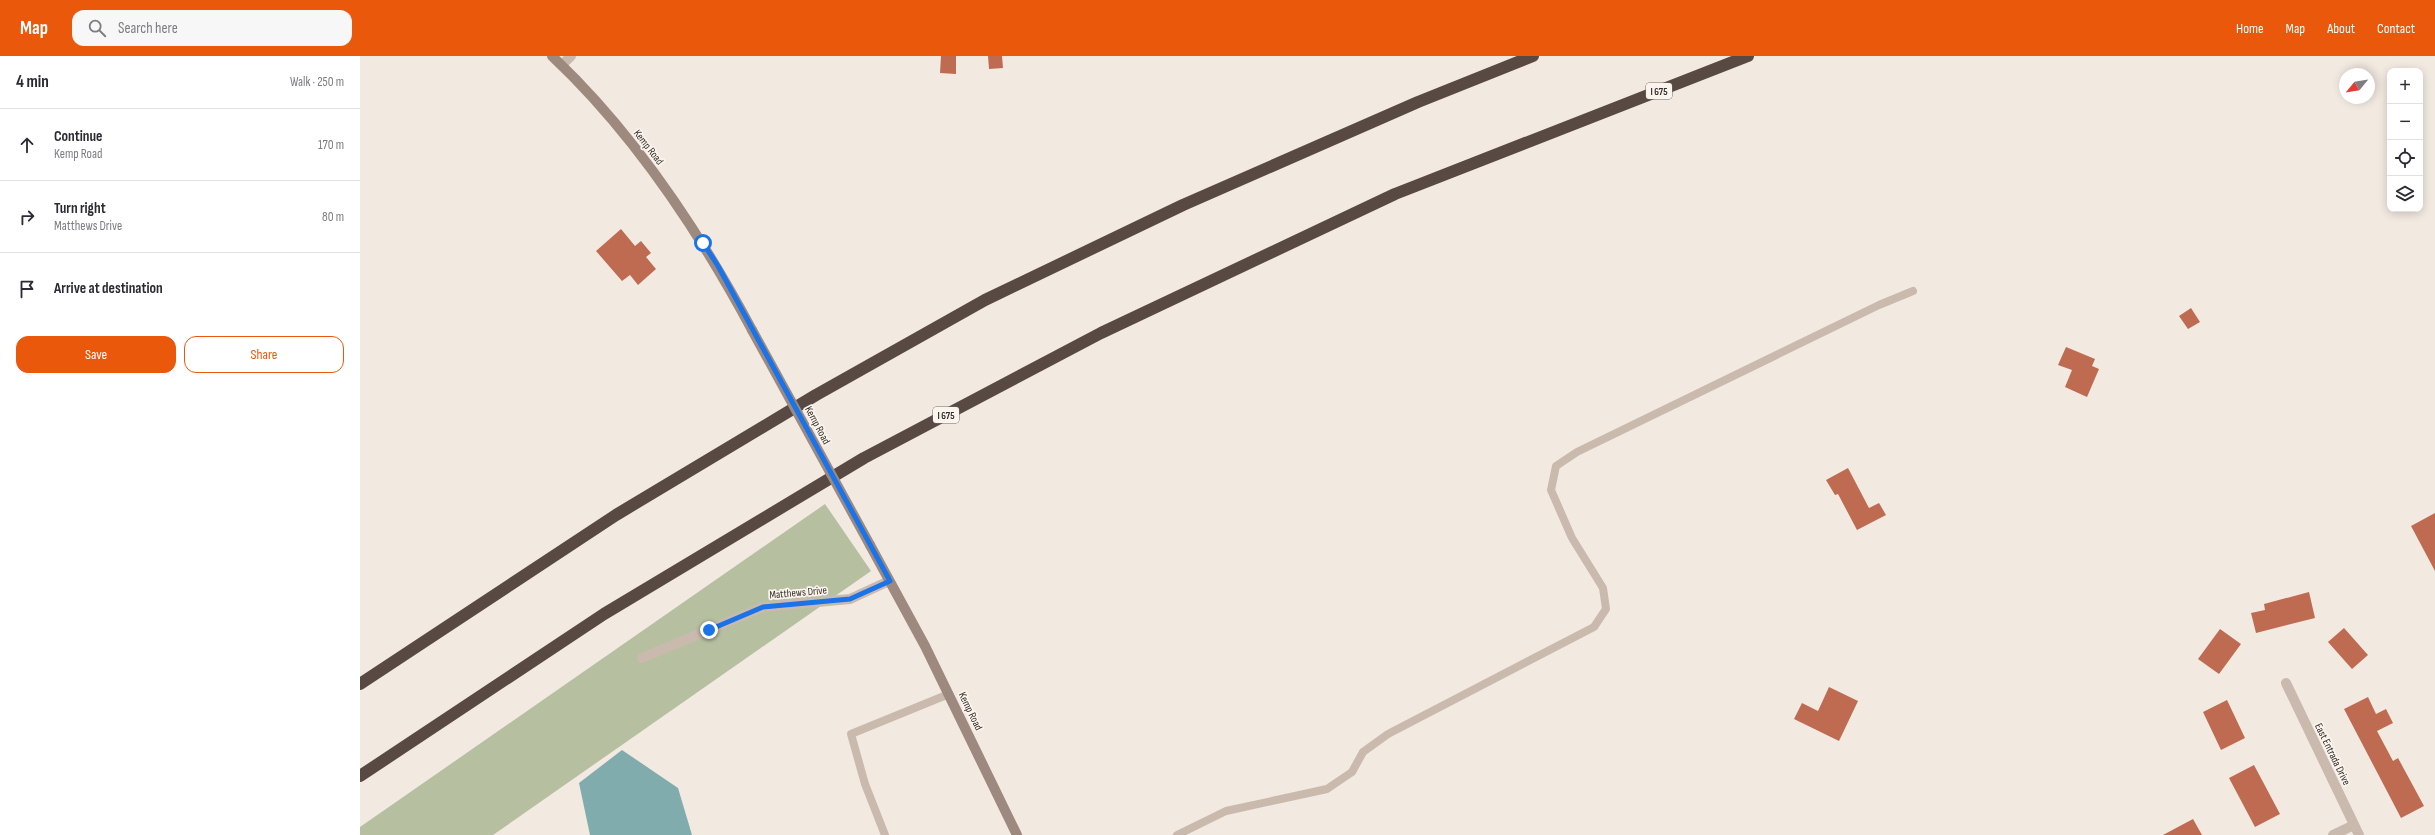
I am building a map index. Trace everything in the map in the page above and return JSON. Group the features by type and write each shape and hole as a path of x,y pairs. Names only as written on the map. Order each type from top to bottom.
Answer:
{"highway":[{"path":"360,684 616,515 816,395 985,300 1190,202 1418,102 1533,56"},
{"name":"I 675","path":"360,776 604,614 857,463 1100,333 1395,194 1748,56"}],"main road":[{"name":"Kemp Road","path":"552,56 612,120 672,196 718,266 890,581 949,694 1017,835"}],"street":[{"path":"562,65 571,56"},
{"name":"Matthews Drive","path":"642,658 763,607 850,599 890,581"},
{"name":"East Entrada Drive","path":"2286,683 2359,835"},
{"path":"2332,835 2354,825"}],"lane":[{"path":"1177,835 1226,812 1327,789 1352,772 1364,752 1388,734 1594,627 1606,609 1603,588 1572,538 1551,490 1556,466 1577,452 1879,305 1913,291"},
{"path":"884,835 865,784 851,734 949,694"}],"green space":[{"path":"825,504 871,571 493,835 360,835 360,827"}],"water":[{"path":"622,750 678,788 692,835 590,835 579,783"}],"building":[{"path":"941,56 956,56 956,74 940,73"},
{"path":"988,56 1002,56 1003,68 989,69"},
{"path":"621,229 635,246 641,241 651,253 646,257 656,269 638,285 630,275 622,281 596,251"},
{"path":"2191,308 2200,322 2188,329 2179,316"},
{"path":"2066,347 2095,359 2092,366 2099,369 2087,397 2065,387 2072,370 2058,365"},
{"path":"1848,468 1869,508 1879,503 1886,515 1857,530 1838,494 1835,495 1826,480"},
{"path":"2435,513 2435,571 2411,526"},
{"path":"2309,592 2315,618 2256,633 2251,613 2265,610 2264,604"},
{"path":"2344,628 2368,655 2352,669 2328,642"},
{"path":"2220,629 2241,644 2219,674 2198,659"},
{"path":"1829,687 1858,701 1839,741 1794,719 1802,703 1818,711"},
{"path":"2368,697 2376,714 2386,709 2393,723 2377,731 2393,761 2398,758 2424,806 2401,818 2344,709"},
{"path":"2227,700 2245,738 2221,750 2203,712"},
{"path":"2254,765 2280,814 2255,827 2229,778"},
{"path":"2193,819 2202,835 2163,835"}],"route":[{"path":"703,243 718,266 890,581 850,599 763,607 709,630"}]}
